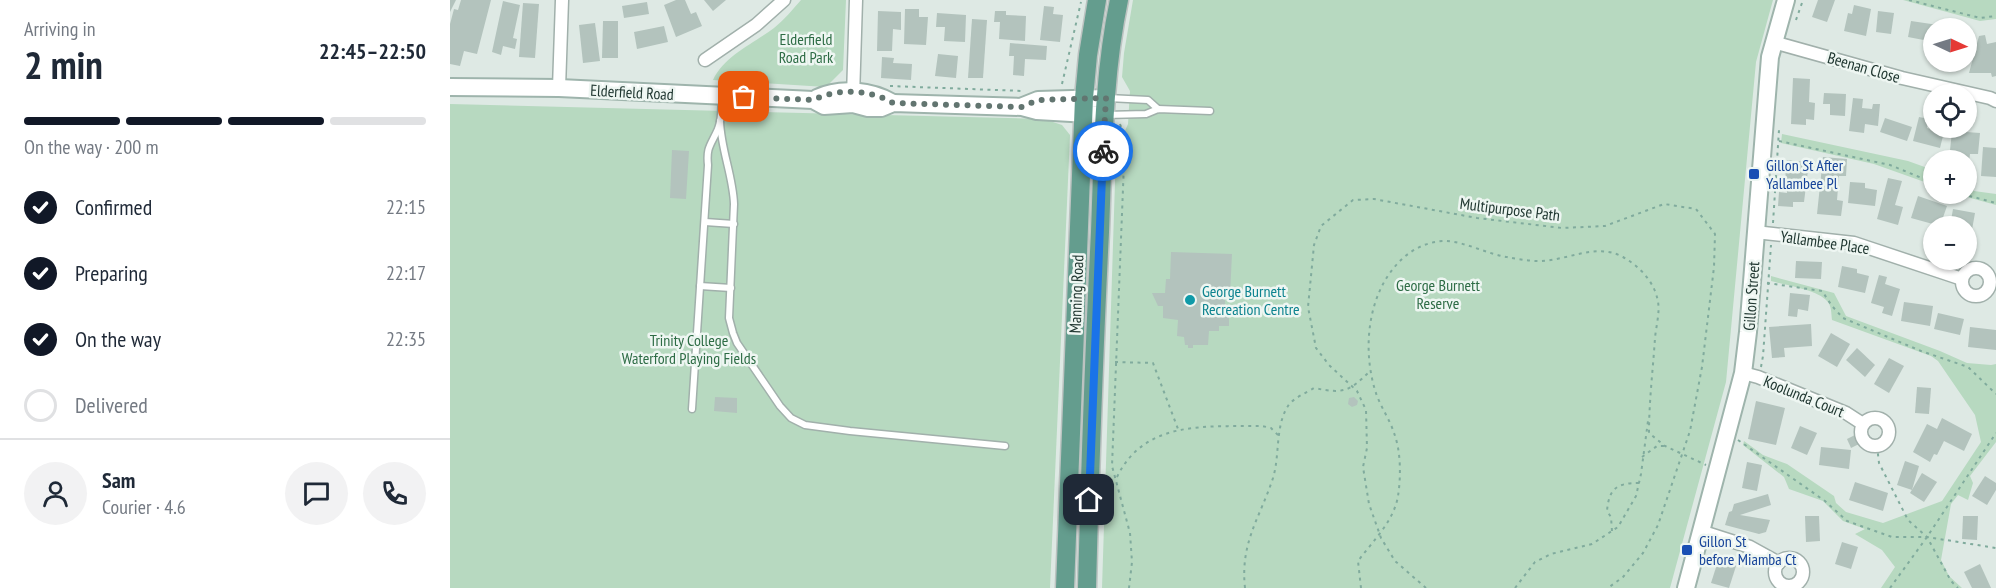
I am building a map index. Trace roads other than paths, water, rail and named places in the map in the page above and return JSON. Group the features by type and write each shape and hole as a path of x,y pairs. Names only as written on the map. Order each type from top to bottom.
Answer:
{"main road":[{"name":"Manning Road","path":"1065,588 1084,107 1088,55 1097,0"},
{"name":"Manning Road","path":"1087,588 1092,391 1119,0"}],"street":[{"path":"559,88 562,0"},
{"path":"705,60 756,25 784,0"},
{"path":"853,98 856,0"},
{"name":"Gillon Street","path":"1686,588 1743,373 1760,282 1755,232 1768,76 1773,42 1786,0"},
{"name":"Beenan Close","path":"1773,42 1902,78 1994,99"},
{"name":"Elderfield Road","path":"450,87 559,88 813,100 824,106 853,98 881,108 893,103 1022,107 1038,100 1110,112"},
{"name":"Yallambee Place","path":"1755,232 1854,243 1962,279"},
{"name":"Yallambee Place","path":"1977,267 1986,271 1993,280 1987,292 1976,296 1965,291 1962,279 1967,271 1977,267"},
{"name":"Koolunda Court","path":"1743,373 1846,413 1863,424"},
{"name":"Koolunda Court","path":"1876,418 1887,424 1889,432 1884,443 1877,446 1869,445 1861,434 1863,424 1869,419 1876,418"},
{"path":"1700,531 1750,547 1779,563"},
{"path":"1787,558 1794,559 1801,565 1803,571 1801,580 1796,585 1779,586 1775,572 1779,563 1787,558"}],"lane":[{"path":"692,409 705,222 707,149 720,121 721,96"},
{"path":"1110,112 1148,100 1158,109"},
{"path":"1110,112 1146,114 1158,109 1210,111"},
{"path":"720,121 733,186 734,224 729,318 737,344 780,406 791,418 805,425 1005,446"},
{"path":"705,222 734,224"},
{"path":"700,286 731,288"}],"place":[{"name":"Gillon St After Yallambee Pl","path":"1754,174"},
{"name":"George Burnett Recreation Centre","path":"1190,300"},
{"name":"Gillon St before Miamba Ct","path":"1687,550"}],"park label":[{"name":"Elderfield Road Park","path":"806,48"},
{"name":"George Burnett Reserve","path":"1438,294"},
{"name":"Trinity College Waterford Playing Fields","path":"689,349"}]}
